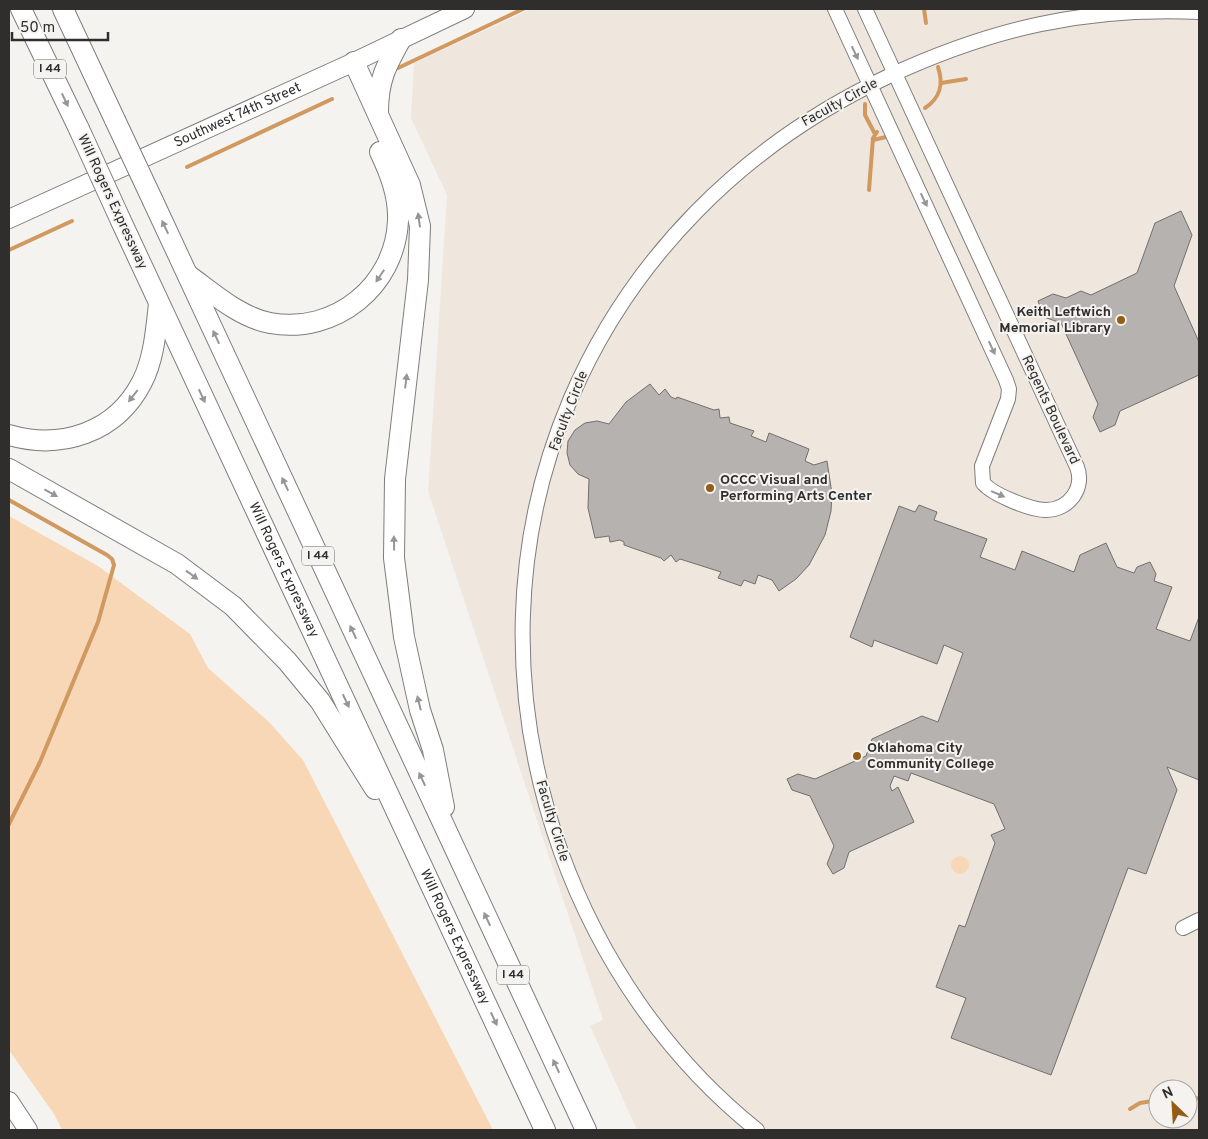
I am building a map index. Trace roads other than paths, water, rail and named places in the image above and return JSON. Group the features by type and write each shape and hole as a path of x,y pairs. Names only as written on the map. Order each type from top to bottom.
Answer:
{"highway":[{"name":"Will Rogers Expressway","path":"21,9 79,129 545,1130"},
{"name":"I 44","path":"63,9 586,1130"},
{"path":"378,116 378,92 382,75 401,40"},
{"path":"348,65 378,116 410,185 420,226 418,280 395,479 394,558 404,637 420,710 433,750 450,839"},
{"path":"187,274 236,309 253,318 270,323 299,324 328,319 341,313 362,298 378,279 391,255 396,239 398,205 387,166 348,65"},
{"path":"9,435 38,441 56,441 85,433 114,416 136,393 145,375 152,352 159,304"},
{"path":"9,469 177,564 233,606 265,637 320,701 422,864"}],"main road":[{"name":"Southwest 74th Street","path":"9,219 348,65 465,9"},
{"path":"9,1101 28,1130"}],"street":[{"name":"Regents Boulevard","path":"835,9 1006,380 1009,390 1008,399 982,466 984,483 996,494 1039,509 1049,510 1061,506 1070,501 1076,494 1079,486 1079,472 865,9"},
{"name":"Faculty Circle","path":"757,1130 713,1092 662,1035 620,976 576,890 552,825 530,738 522,654 526,570 543,480 565,412 594,349 629,291 694,213 749,162 803,123 870,85 967,44 1009,30 1049,21 1122,12 1199,12"},
{"path":"1183,928 1199,920"}],"waterway":[{"path":"398,68 523,9"},
{"path":"924,9 926,23"},
{"path":"925,108 934,100 939,90 941,80 938,67"},
{"path":"941,83 966,79"},
{"path":"187,167 332,99"},
{"path":"865,104 865,115 875,134"},
{"path":"869,190 873,138 877,132"},
{"path":"873,140 886,137"},
{"path":"9,250 72,221"},
{"path":"9,500 107,555 112,559 114,565 98,622 40,762 9,824"},
{"path":"1130,1109 1140,1103 1148,1102"}],"place":[{"name":"Keith Leftwich Memorial Library","path":"1121,320"},
{"name":"OCCC Visual and Performing Arts Center","path":"710,488"},
{"name":"Oklahoma City Community College","path":"857,756"}]}
